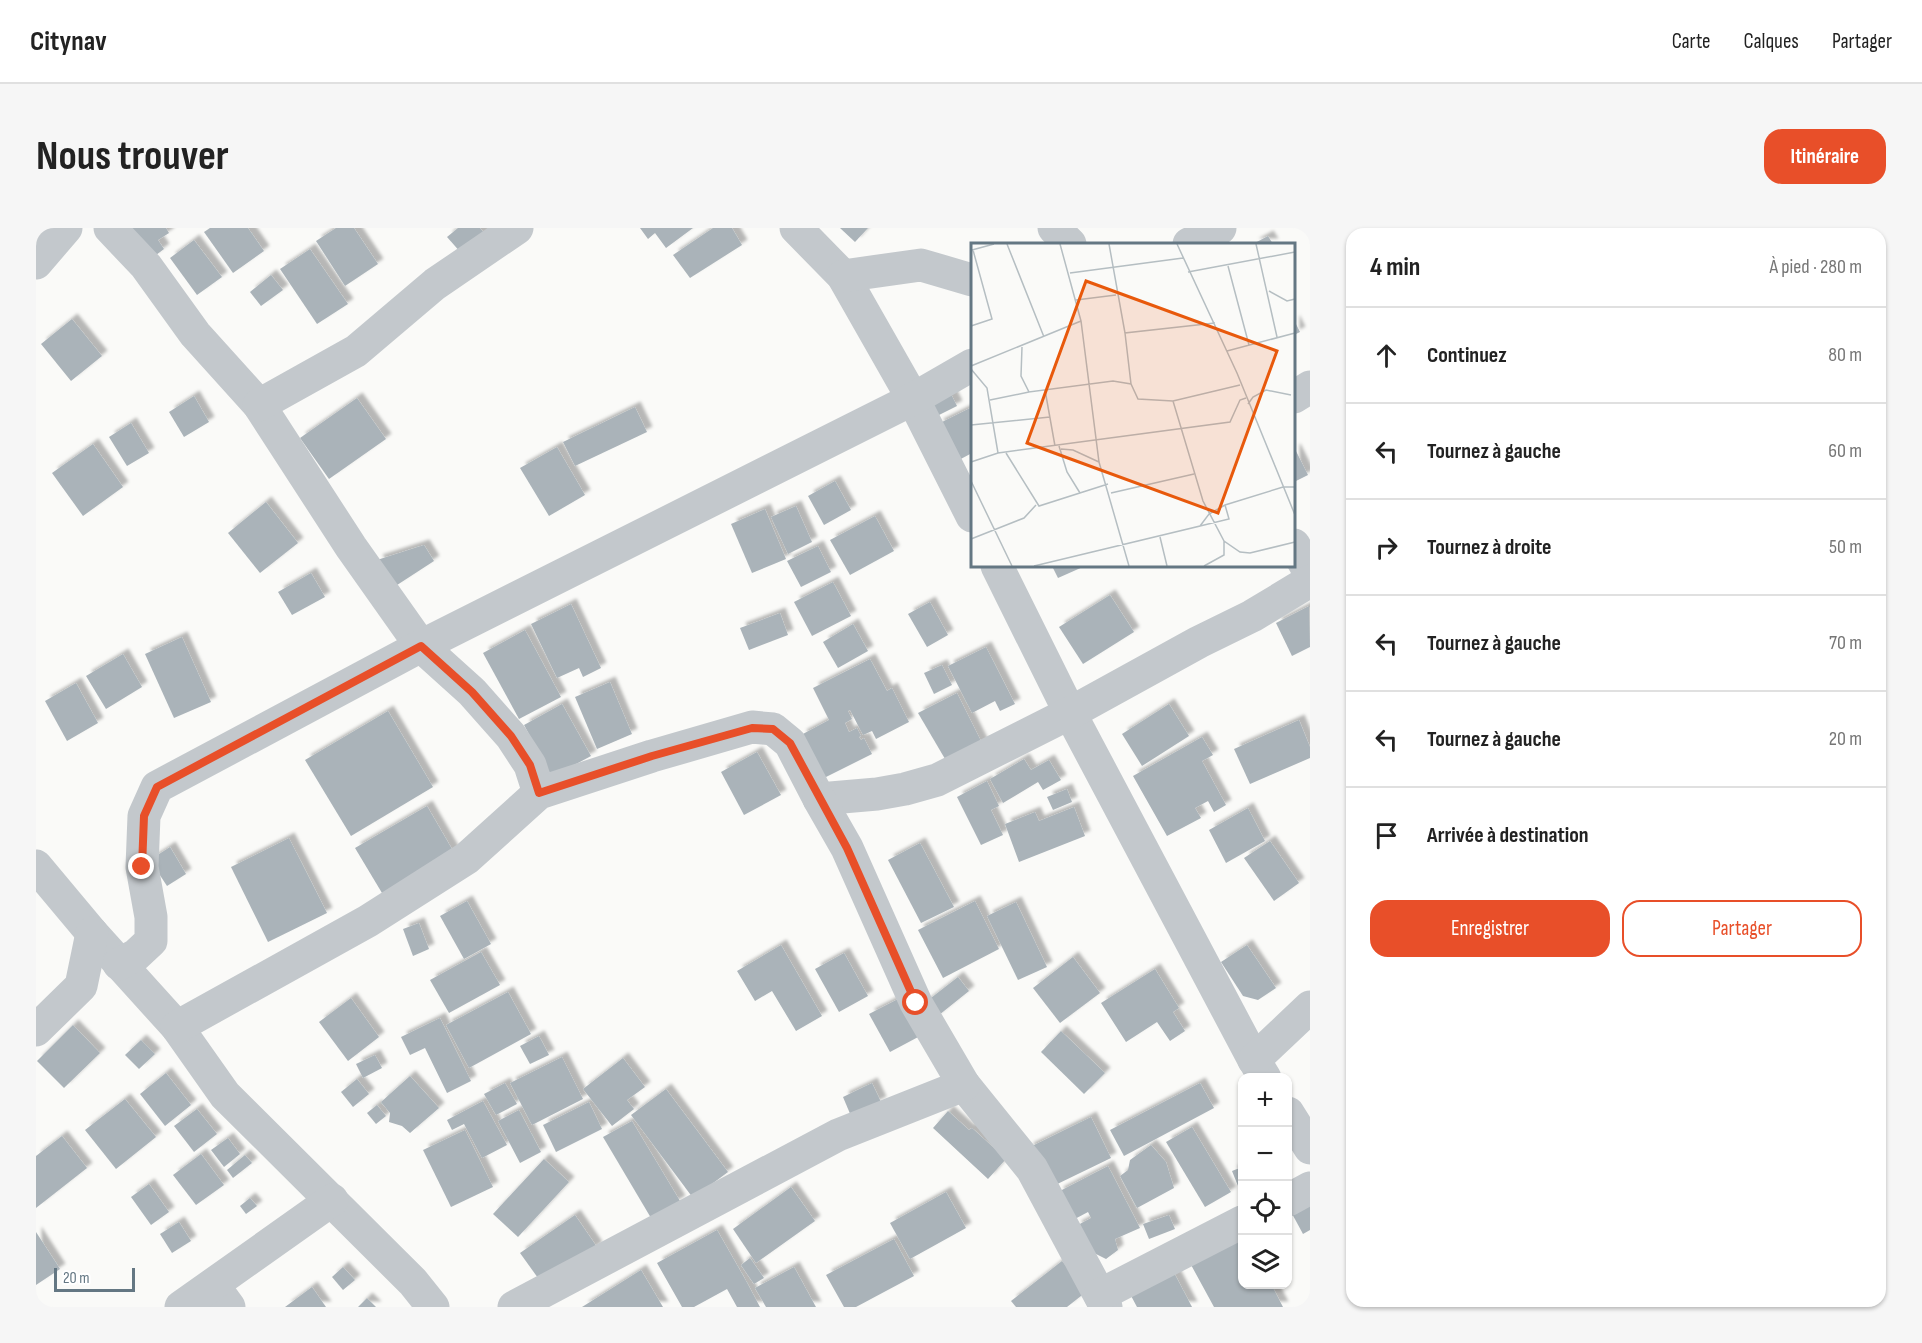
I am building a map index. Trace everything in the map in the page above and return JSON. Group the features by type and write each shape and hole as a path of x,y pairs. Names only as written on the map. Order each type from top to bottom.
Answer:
{"street":[{"path":"36,263 66,228"},
{"path":"110,228 146,266 195,334 259,405 351,547 421,646 472,692 511,736 530,765 539,793"},
{"path":"259,405 356,351 435,285 516,228"},
{"path":"796,228 843,276 913,399 971,514"},
{"path":"1054,228 1069,243"},
{"path":"1191,243 1220,228"},
{"path":"843,276 921,265 971,280"},
{"path":"119,964 136,955 151,941 151,917 142,867 143,826 144,816 157,787 421,646 913,399 971,366"},
{"path":"1295,396 1310,387"},
{"path":"1295,548 1310,573"},
{"path":"997,567 1070,713 1259,1069 1310,1007"},
{"path":"819,799 877,794 937,780 1070,713 1199,642 1252,616 1310,581"},
{"path":"177,1027 368,921 467,858 539,793 652,756 752,728 773,729 790,743 847,848 916,1003 964,1085 1032,1169 1103,1301 1238,1224"},
{"path":"36,866 119,964 177,1027 225,1095 413,1282 434,1307"},
{"path":"36,1030 81,986 92,933"},
{"path":"514,1307 838,1135 964,1085"},
{"path":"1292,1121 1310,1149"},
{"path":"1292,1197 1310,1188"},
{"path":"181,1307 221,1296 332,1200"}],"building":[{"path":"131,228 166,228 169,233 158,240 164,249 152,258"},
{"path":"210,228 248,228 264,251 233,273 204,232"},
{"path":"336,228 354,228 378,264 345,286 316,241"},
{"path":"458,228 480,228 485,234 462,254 447,237"},
{"path":"640,228 693,228 666,248 655,233 648,239"},
{"path":"713,228 732,228 742,245 690,278 673,255"},
{"path":"840,228 868,228 855,242"},
{"path":"1268,236 1272,243 1255,243"},
{"path":"194,240 222,277 197,295 170,258"},
{"path":"310,249 348,304 317,324 280,269"},
{"path":"271,275 283,290 261,306 250,292"},
{"path":"72,319 102,356 71,381 41,344"},
{"path":"1295,322 1300,332 1295,334"},
{"path":"950,392 957,406 935,417 928,403"},
{"path":"194,396 209,422 184,437 169,412"},
{"path":"357,398 386,439 329,479 300,438"},
{"path":"635,407 647,432 575,466 563,442"},
{"path":"971,408 971,454 957,461 938,424"},
{"path":"131,423 149,453 127,466 109,437"},
{"path":"93,444 123,487 83,516 52,473"},
{"path":"557,447 585,495 549,516 520,468"},
{"path":"1295,449 1308,475 1295,482"},
{"path":"835,481 851,510 824,525 808,496"},
{"path":"266,502 298,543 260,573 228,533"},
{"path":"796,506 812,542 788,554 771,517"},
{"path":"765,509 786,559 752,573 731,524"},
{"path":"875,516 894,551 850,575 830,540"},
{"path":"424,545 434,561 394,587 377,560"},
{"path":"818,546 831,572 801,587 787,561"},
{"path":"1052,567 1083,567 1058,578"},
{"path":"311,573 325,597 292,615 278,592"},
{"path":"833,582 851,616 812,636 794,602"},
{"path":"1110,595 1134,632 1083,664 1059,627"},
{"path":"930,602 948,635 927,647 908,614"},
{"path":"571,604 601,668 583,677 579,668 557,678 531,624"},
{"path":"1309,606 1310,647 1292,656 1276,623"},
{"path":"780,613 788,635 749,650 740,628"},
{"path":"853,624 868,651 838,668 823,642"},
{"path":"525,630 561,697 519,719 483,653"},
{"path":"182,637 211,702 174,718 145,654"},
{"path":"986,647 1015,704 1000,711 995,701 972,713 948,666"},
{"path":"123,654 142,687 106,709 86,676"},
{"path":"870,659 887,691 892,688 909,722 876,739 872,731 863,735 850,710 848,711 852,719 845,723 849,732 857,728 861,736 859,737 861,740 864,738 872,754 824,778 801,735 829,720 813,688"},
{"path":"942,665 952,685 934,694 924,673"},
{"path":"610,682 632,734 597,749 575,697"},
{"path":"76,683 98,723 67,741 45,701"},
{"path":"957,693 983,745 948,764 918,713"},
{"path":"562,704 591,756 552,777 524,725"},
{"path":"1169,704 1189,736 1142,766 1122,734"},
{"path":"388,711 433,787 351,836 305,760"},
{"path":"1299,720 1310,747 1310,758 1250,784 1234,749"},
{"path":"1202,737 1213,755 1202,761 1226,805 1214,812 1208,801 1195,808 1201,818 1167,836 1133,776"},
{"path":"757,752 781,795 744,815 721,772"},
{"path":"1024,759 1031,770 1049,760 1061,780 1043,790 1038,782 1003,803 990,779"},
{"path":"987,781 999,806 991,810 1003,835 981,845 957,797"},
{"path":"1067,789 1072,802 1053,810 1047,797"},
{"path":"427,806 456,856 385,898 355,848"},
{"path":"1074,807 1085,836 1019,862 1005,824 1035,812 1039,821"},
{"path":"1248,808 1265,841 1226,863 1209,830"},
{"path":"289,838 327,913 268,942 231,867"},
{"path":"1270,841 1299,883 1274,901 1244,858"},
{"path":"920,843 954,907 921,923 888,860"},
{"path":"170,847 186,874 167,886 150,860"},
{"path":"467,901 491,944 464,959 440,916"},
{"path":"975,901 999,949 943,978 918,930"},
{"path":"1016,902 1047,967 1018,980 987,916"},
{"path":"419,923 429,949 413,956 403,929"},
{"path":"781,945 822,1016 796,1031 772,991 755,1001 737,971"},
{"path":"1247,945 1276,988 1258,1000 1243,996 1221,962"},
{"path":"481,952 500,985 449,1013 430,980"},
{"path":"844,953 868,996 839,1012 815,969"},
{"path":"1073,957 1100,993 1060,1023 1033,988"},
{"path":"1155,969 1179,1008 1173,1012 1185,1031 1170,1041 1157,1022 1126,1042 1101,1003"},
{"path":"958,977 969,991 934,1019 922,1005"},
{"path":"508,992 531,1034 469,1068 446,1025"},
{"path":"351,998 379,1037 348,1061 319,1022"},
{"path":"900,998 920,1036 890,1052 869,1014"},
{"path":"440,1018 471,1081 447,1093 425,1048 410,1055 401,1037"},
{"path":"73,1025 100,1053 64,1088 37,1061"},
{"path":"1061,1031 1105,1073 1084,1094 1041,1052"},
{"path":"539,1036 549,1055 530,1064 520,1046"},
{"path":"141,1040 155,1054 139,1069 125,1055"},
{"path":"375,1055 382,1068 363,1078 356,1064"},
{"path":"562,1057 583,1099 532,1125 510,1083"},
{"path":"623,1058 645,1087 627,1100 634,1109 612,1126 583,1089"},
{"path":"166,1073 191,1105 165,1126 140,1094"},
{"path":"410,1076 439,1108 410,1133 402,1126 389,1122 390,1113 381,1102"},
{"path":"357,1079 369,1094 353,1107 341,1092"},
{"path":"505,1083 517,1104 496,1115 484,1094"},
{"path":"872,1083 881,1102 851,1116 843,1097"},
{"path":"1200,1083 1214,1108 1124,1156 1110,1130"},
{"path":"666,1089 728,1172 693,1198 631,1115"},
{"path":"125,1099 156,1137 116,1169 85,1130"},
{"path":"483,1101 507,1145 482,1158 464,1124 452,1130 447,1120"},
{"path":"589,1102 602,1129 556,1152 543,1125"},
{"path":"377,1105 386,1116 376,1124 367,1113"},
{"path":"197,1109 217,1134 194,1152 174,1126"},
{"path":"519,1110 541,1152 520,1163 498,1121"},
{"path":"948,1111 969,1130 972,1128 1006,1159 988,1179 933,1128"},
{"path":"1091,1117 1111,1158 1047,1189 1028,1148"},
{"path":"632,1121 680,1201 651,1218 603,1137"},
{"path":"1192,1127 1231,1192 1205,1207 1166,1142"},
{"path":"465,1130 493,1187 451,1207 423,1150"},
{"path":"62,1136 87,1168 36,1208 36,1156"},
{"path":"228,1138 240,1154 224,1167 211,1150"},
{"path":"1151,1145 1166,1162 1174,1188 1137,1208 1120,1176 1128,1170 1130,1160"},
{"path":"201,1154 224,1185 196,1205 173,1175"},
{"path":"245,1155 252,1163 233,1178 227,1170"},
{"path":"544,1159 569,1182 518,1237 493,1214"},
{"path":"1108,1166 1140,1228 1115,1239 1118,1250 1106,1259 1086,1249 1076,1226 1091,1218 1088,1212 1071,1221 1058,1192"},
{"path":"1238,1169 1238,1186 1232,1171"},
{"path":"149,1184 169,1212 151,1225 131,1197"},
{"path":"791,1187 815,1221 756,1263 733,1229"},
{"path":"946,1192 966,1228 910,1259 890,1223"},
{"path":"250,1198 257,1206 246,1214 240,1206"},
{"path":"1310,1200 1310,1230 1303,1234 1292,1214 1292,1209"},
{"path":"575,1215 597,1247 543,1285 520,1253"},
{"path":"1169,1215 1175,1229 1149,1239 1143,1224"},
{"path":"179,1222 191,1241 172,1253 160,1234"},
{"path":"717,1230 760,1307 737,1307 727,1289 694,1307 682,1307 657,1263"},
{"path":"36,1232 60,1269 36,1285"},
{"path":"1238,1237 1238,1289 1274,1289 1283,1307 1214,1307 1190,1263"},
{"path":"894,1239 914,1276 856,1307 844,1307 826,1275"},
{"path":"750,1258 764,1278 754,1284 741,1265"},
{"path":"1062,1261 1086,1292 1067,1307 1016,1307 1011,1301"},
{"path":"343,1267 355,1280 343,1290 332,1277"},
{"path":"794,1267 816,1307 766,1307 755,1288"},
{"path":"1172,1269 1192,1307 1137,1307 1129,1292"},
{"path":"641,1270 663,1307 582,1307"},
{"path":"312,1287 326,1307 285,1307"},
{"path":"367,1298 376,1307 358,1307"}],"route":[{"path":"142,867 144,816 157,787 421,646 472,692 511,736 530,765 539,793 652,756 752,728 773,729 790,743 847,848 916,1003"}]}
